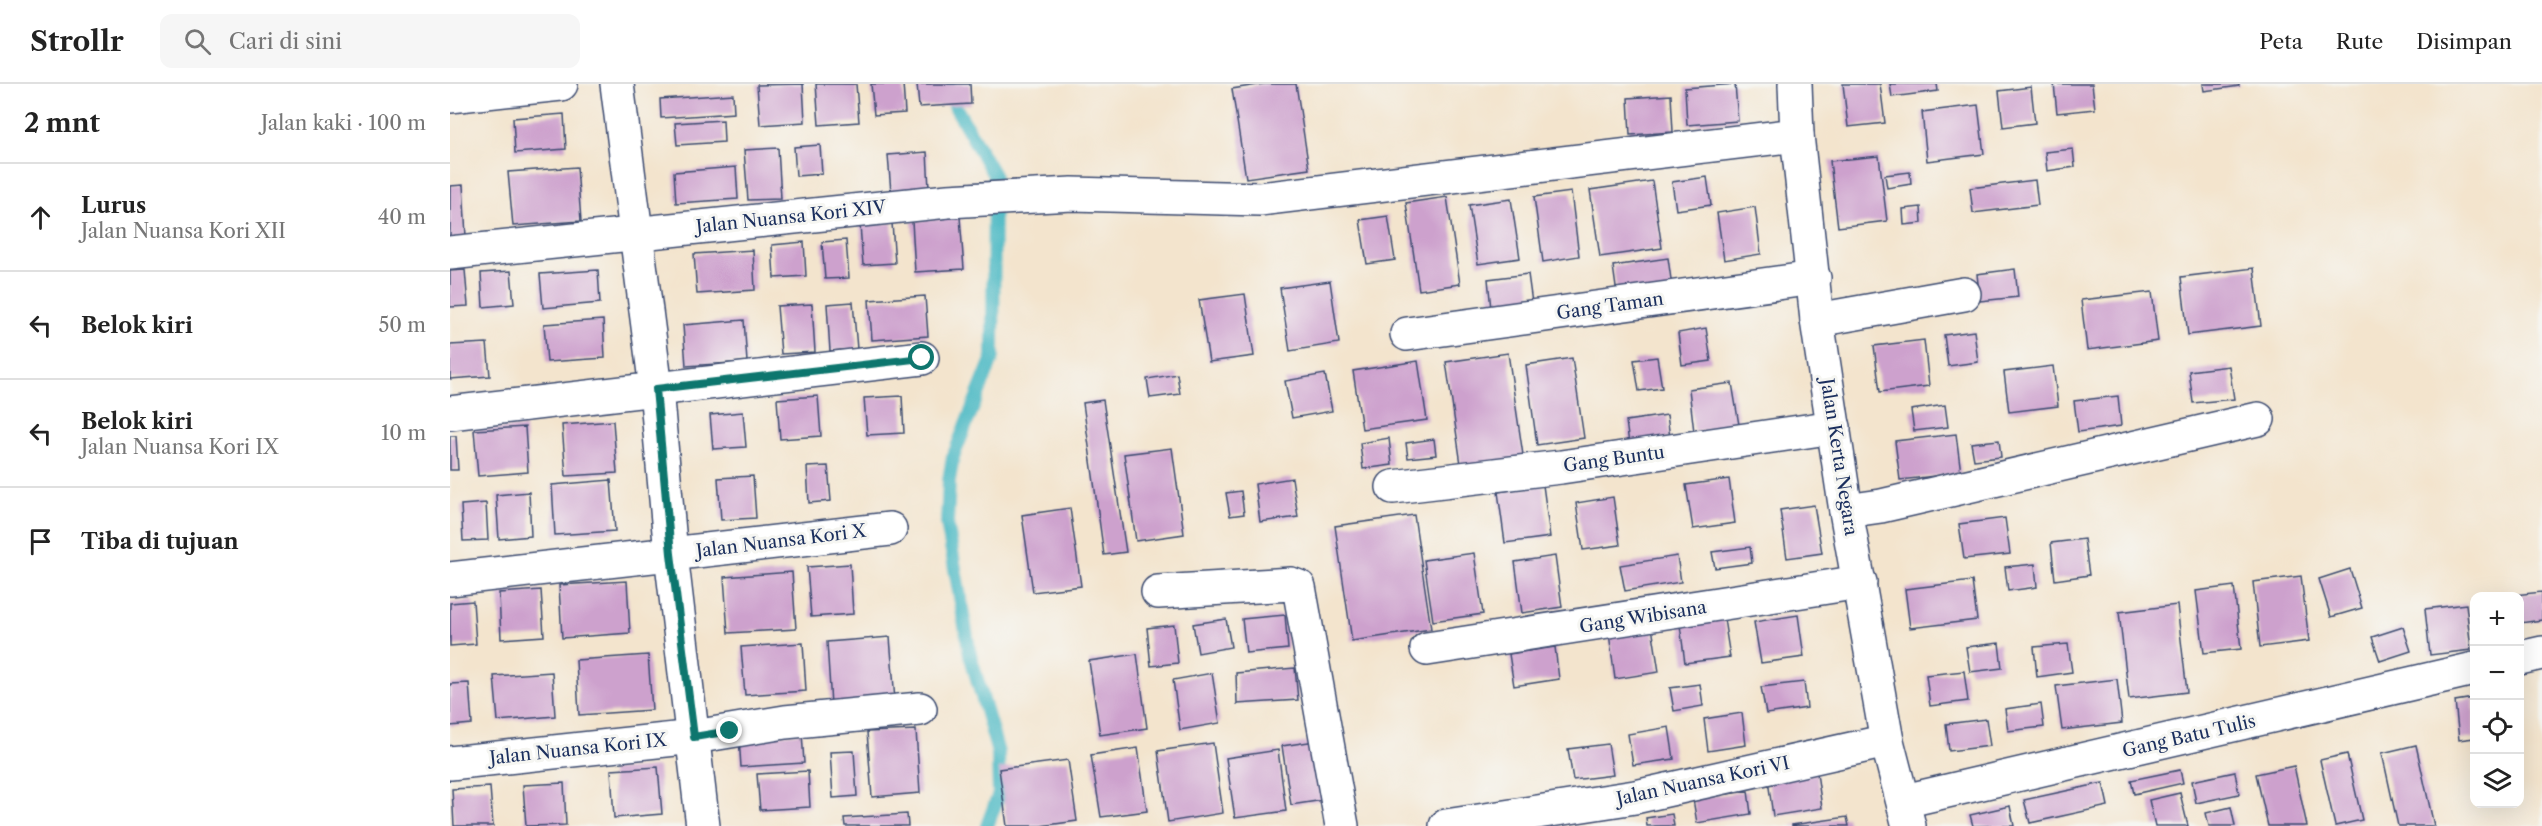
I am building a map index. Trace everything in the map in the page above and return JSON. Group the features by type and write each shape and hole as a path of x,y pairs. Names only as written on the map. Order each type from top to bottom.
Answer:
{"street":[{"path":"450,96 561,84"},
{"path":"616,84 656,389 671,554 703,826"},
{"name":"Jalan Kerta Negara","path":"1795,84 1797,135 1818,320 1846,511 1887,741 1907,814"},
{"name":"Jalan Nuansa Kori XIV","path":"450,253 948,201 1072,194 1260,199 1797,135"},
{"name":"Gang Taman","path":"1407,334 1814,278"},
{"path":"1818,320 1964,294"},
{"path":"450,413 922,358"},
{"path":"1846,511 1881,506 2258,419"},
{"name":"Gang Buntu","path":"1393,487 1561,467 1834,427"},
{"name":"Jalan Nuansa Kori X","path":"450,579 890,529"},
{"name":"Gang Wibisana","path":"1427,649 1860,582"},
{"path":"1158,592 1291,584 1299,587 1342,826"},
{"path":"2524,657 2542,652"},
{"name":"Gang Batu Tulis","path":"1907,814 2470,670"},
{"name":"Jalan Nuansa Kori IX","path":"450,763 694,737 785,722 920,709"},
{"name":"Jalan Nuansa Kori VI","path":"1446,826 1635,797 1887,741"}],"building":[{"path":"803,84 805,122 760,125 757,85"},
{"path":"816,84 856,84 859,122 819,125"},
{"path":"871,84 903,84 905,113 874,115"},
{"path":"917,84 970,84 971,104 919,107"},
{"path":"1264,84 1296,84 1309,169 1246,178 1232,89"},
{"path":"1735,84 1738,121 1687,125 1685,88"},
{"path":"1843,84 1880,84 1885,123 1848,127"},
{"path":"1890,84 1937,84 1938,91 1892,97"},
{"path":"2054,84 2092,84 2095,109 2057,113"},
{"path":"2203,84 2239,84 2239,86 2204,91"},
{"path":"2031,87 2035,123 2003,127 1999,91"},
{"path":"733,94 734,113 661,118 660,99"},
{"path":"1671,95 1673,132 1630,135 1628,98"},
{"path":"1978,105 1984,154 1927,161 1922,112"},
{"path":"564,114 566,149 515,153 513,118"},
{"path":"723,120 724,142 677,145 675,123"},
{"path":"820,145 822,174 796,176 794,147"},
{"path":"778,148 781,199 748,200 744,150"},
{"path":"2073,149 2075,167 2047,171 2045,152"},
{"path":"927,152 929,189 891,192 888,155"},
{"path":"1879,156 1887,221 1838,227 1830,161"},
{"path":"577,167 581,221 513,226 508,172"},
{"path":"736,167 738,199 676,203 674,172"},
{"path":"1910,172 1911,184 1887,188 1885,175"},
{"path":"1707,177 1711,205 1676,210 1672,182"},
{"path":"2035,180 2038,205 1973,213 1970,188"},
{"path":"1652,181 1662,248 1600,257 1590,190"},
{"path":"463,185 466,237 450,239 450,186"},
{"path":"1571,192 1579,256 1543,262 1534,197"},
{"path":"1447,197 1460,284 1419,290 1406,203"},
{"path":"1511,199 1520,258 1478,264 1469,205"},
{"path":"1755,207 1761,254 1724,260 1717,213"},
{"path":"1921,207 1922,223 1904,225 1903,209"},
{"path":"1388,216 1395,260 1367,264 1360,220"},
{"path":"960,217 964,269 915,272 912,221"},
{"path":"892,223 895,263 863,265 860,225"},
{"path":"846,240 849,278 825,279 822,242"},
{"path":"804,242 806,276 774,278 772,245"},
{"path":"753,250 755,290 697,294 694,254"},
{"path":"1668,258 1673,294 1618,302 1613,266"},
{"path":"2254,268 2261,326 2188,335 2181,277"},
{"path":"2015,269 2018,297 1980,301 1977,274"},
{"path":"465,270 468,306 450,307 450,271"},
{"path":"598,270 600,303 543,308 540,274"},
{"path":"511,271 514,304 483,307 481,273"},
{"path":"1528,274 1532,303 1491,309 1488,279"},
{"path":"1330,281 1339,343 1290,351 1280,288"},
{"path":"2152,292 2158,341 2087,350 2081,300"},
{"path":"1245,294 1254,356 1209,362 1199,300"},
{"path":"925,296 928,336 872,340 869,300"},
{"path":"853,302 857,349 830,351 827,304"},
{"path":"812,304 815,352 781,354 777,306"},
{"path":"603,320 605,358 547,362 544,324"},
{"path":"744,320 747,362 686,366 683,325"},
{"path":"1706,328 1711,361 1682,365 1678,333"},
{"path":"1974,331 1978,362 1948,366 1944,335"},
{"path":"1924,340 1929,386 1880,392 1874,346"},
{"path":"487,343 490,376 450,379 450,345"},
{"path":"1508,353 1524,462 1462,471 1446,362"},
{"path":"1657,357 1662,388 1639,391 1634,360"},
{"path":"1572,358 1584,438 1537,445 1526,365"},
{"path":"1418,361 1427,420 1362,429 1353,371"},
{"path":"2053,366 2058,406 2009,412 2004,372"},
{"path":"2229,366 2234,399 2193,403 2189,371"},
{"path":"1177,374 1180,394 1150,398 1147,379"},
{"path":"1325,374 1332,411 1292,418 1285,381"},
{"path":"1732,383 1739,425 1694,432 1689,389"},
{"path":"818,396 821,436 780,439 777,399"},
{"path":"902,396 904,433 867,435 864,398"},
{"path":"2118,396 2121,426 2078,432 2074,401"},
{"path":"1103,400 1126,552 1104,555 1083,403"},
{"path":"1945,405 1948,427 1914,431 1911,410"},
{"path":"743,412 746,447 713,449 710,415"},
{"path":"1667,415 1670,438 1629,444 1626,421"},
{"path":"613,421 617,473 566,476 562,425"},
{"path":"525,427 528,472 478,476 474,430"},
{"path":"1956,434 1961,473 1900,480 1895,441"},
{"path":"450,436 456,436 458,470 450,470"},
{"path":"1389,438 1392,465 1363,469 1360,443"},
{"path":"1434,439 1436,455 1408,458 1406,443"},
{"path":"1999,440 2001,457 1974,460 1971,443"},
{"path":"1172,448 1184,534 1136,541 1124,454"},
{"path":"828,466 831,501 809,503 807,467"},
{"path":"753,476 756,518 721,520 718,478"},
{"path":"1292,478 1298,517 1260,522 1255,484"},
{"path":"1729,479 1735,523 1693,529 1686,485"},
{"path":"611,480 615,531 555,535 552,485"},
{"path":"1543,485 1550,537 1505,543 1498,492"},
{"path":"1241,491 1244,514 1230,516 1226,493"},
{"path":"529,492 531,536 499,539 496,495"},
{"path":"1613,497 1620,545 1583,550 1576,503"},
{"path":"486,503 488,540 463,541 461,505"},
{"path":"1814,505 1822,553 1787,558 1780,510"},
{"path":"1070,508 1081,586 1033,592 1022,515"},
{"path":"1414,515 1431,629 1352,641 1335,526"},
{"path":"2005,518 2010,554 1964,559 1959,524"},
{"path":"2084,539 2089,575 2055,580 2051,543"},
{"path":"1750,547 1752,563 1715,568 1712,552"},
{"path":"1474,553 1483,614 1433,621 1424,560"},
{"path":"1555,556 1562,607 1522,613 1515,562"},
{"path":"1677,556 1681,582 1625,591 1620,565"},
{"path":"850,564 853,614 811,617 807,567"},
{"path":"2035,564 2037,587 2008,591 2005,567"},
{"path":"2350,569 2362,608 2331,617 2319,579"},
{"path":"792,572 796,629 728,633 724,577"},
{"path":"2301,576 2309,641 2260,647 2253,582"},
{"path":"627,581 630,633 562,638 559,585"},
{"path":"1972,581 1977,620 1910,628 1905,589"},
{"path":"2234,586 2241,649 2204,653 2196,591"},
{"path":"541,590 544,636 501,639 499,593"},
{"path":"2542,592 2542,620 2524,622 2524,594"},
{"path":"473,601 476,644 450,646 450,603"},
{"path":"2466,604 2470,650 2430,655 2425,609"},
{"path":"2177,605 2187,692 2129,699 2119,612"},
{"path":"1285,615 1288,649 1246,653 1242,619"},
{"path":"1798,615 1804,657 1761,663 1754,622"},
{"path":"1226,619 1231,647 1198,653 1193,624"},
{"path":"1724,619 1730,657 1685,663 1680,625"},
{"path":"1174,625 1178,663 1151,666 1147,628"},
{"path":"1652,627 1659,672 1615,679 1609,633"},
{"path":"2403,627 2411,651 2380,661 2372,637"},
{"path":"890,637 895,701 831,705 827,642"},
{"path":"803,643 806,691 745,695 741,647"},
{"path":"1999,643 2002,668 1970,672 1966,647"},
{"path":"2068,644 2072,672 2037,677 2034,647"},
{"path":"1555,647 1559,679 1514,686 1509,654"},
{"path":"1137,654 1147,728 1100,735 1089,661"},
{"path":"648,655 652,710 579,715 576,660"},
{"path":"1295,668 1298,700 1237,704 1236,673"},
{"path":"1964,671 1968,701 1930,706 1926,675"},
{"path":"552,672 555,716 498,721 494,676"},
{"path":"1212,673 1220,723 1180,730 1173,680"},
{"path":"2117,679 2122,723 2062,730 2056,686"},
{"path":"1804,682 1807,708 1766,714 1761,687"},
{"path":"469,683 472,724 450,726 450,684"},
{"path":"1700,684 1703,706 1674,711 1670,688"},
{"path":"2470,699 2470,739 2459,740 2455,701"},
{"path":"2041,704 2044,727 2008,731 2005,709"},
{"path":"1742,713 1746,745 1708,751 1704,719"},
{"path":"1986,719 1990,746 1949,751 1946,724"},
{"path":"1669,727 1674,759 1633,765 1628,734"},
{"path":"916,730 920,793 872,797 867,732"},
{"path":"802,733 804,763 741,767 739,737"},
{"path":"1322,740 1330,799 1291,805 1282,746"},
{"path":"1213,743 1223,813 1168,822 1158,751"},
{"path":"1608,744 1613,775 1573,780 1568,749"},
{"path":"2416,745 2434,826 2398,826 2382,753"},
{"path":"1138,748 1147,811 1101,817 1091,755"},
{"path":"1278,750 1286,811 1235,818 1226,758"},
{"path":"854,751 857,796 833,798 830,752"},
{"path":"2347,754 2362,820 2335,826 2320,760"},
{"path":"1068,760 1077,821 1040,826 1007,826 999,769"},
{"path":"2294,766 2307,826 2268,826 2256,774"},
{"path":"658,767 662,814 614,818 611,770"},
{"path":"2180,770 2183,783 2134,794 2131,780"},
{"path":"808,771 810,807 760,810 757,774"},
{"path":"2235,772 2239,794 2196,803 2192,781"},
{"path":"1817,773 1822,808 1773,816 1768,780"},
{"path":"564,783 566,825 526,826 523,785"},
{"path":"2103,783 2108,806 2030,823 2024,800"},
{"path":"490,787 493,826 454,826 452,789"},
{"path":"1748,791 1751,814 1697,823 1693,799"},
{"path":"2180,793 2188,826 2155,826 2149,800"},
{"path":"2010,806 2014,826 1973,826 1970,815"},
{"path":"2231,807 2235,826 2209,826 2206,813"},
{"path":"907,814 908,826 845,826 844,818"},
{"path":"1672,814 1674,826 1647,826 1646,818"},
{"path":"1847,817 1849,826 1792,826 1792,825"}],"waterway":[{"path":"948,84 956,108 994,175 993,357 953,457 949,480 947,523 970,654 998,753 999,794 987,826"}],"route":[{"path":"730,731 694,737 671,554 656,389 922,358"}]}
